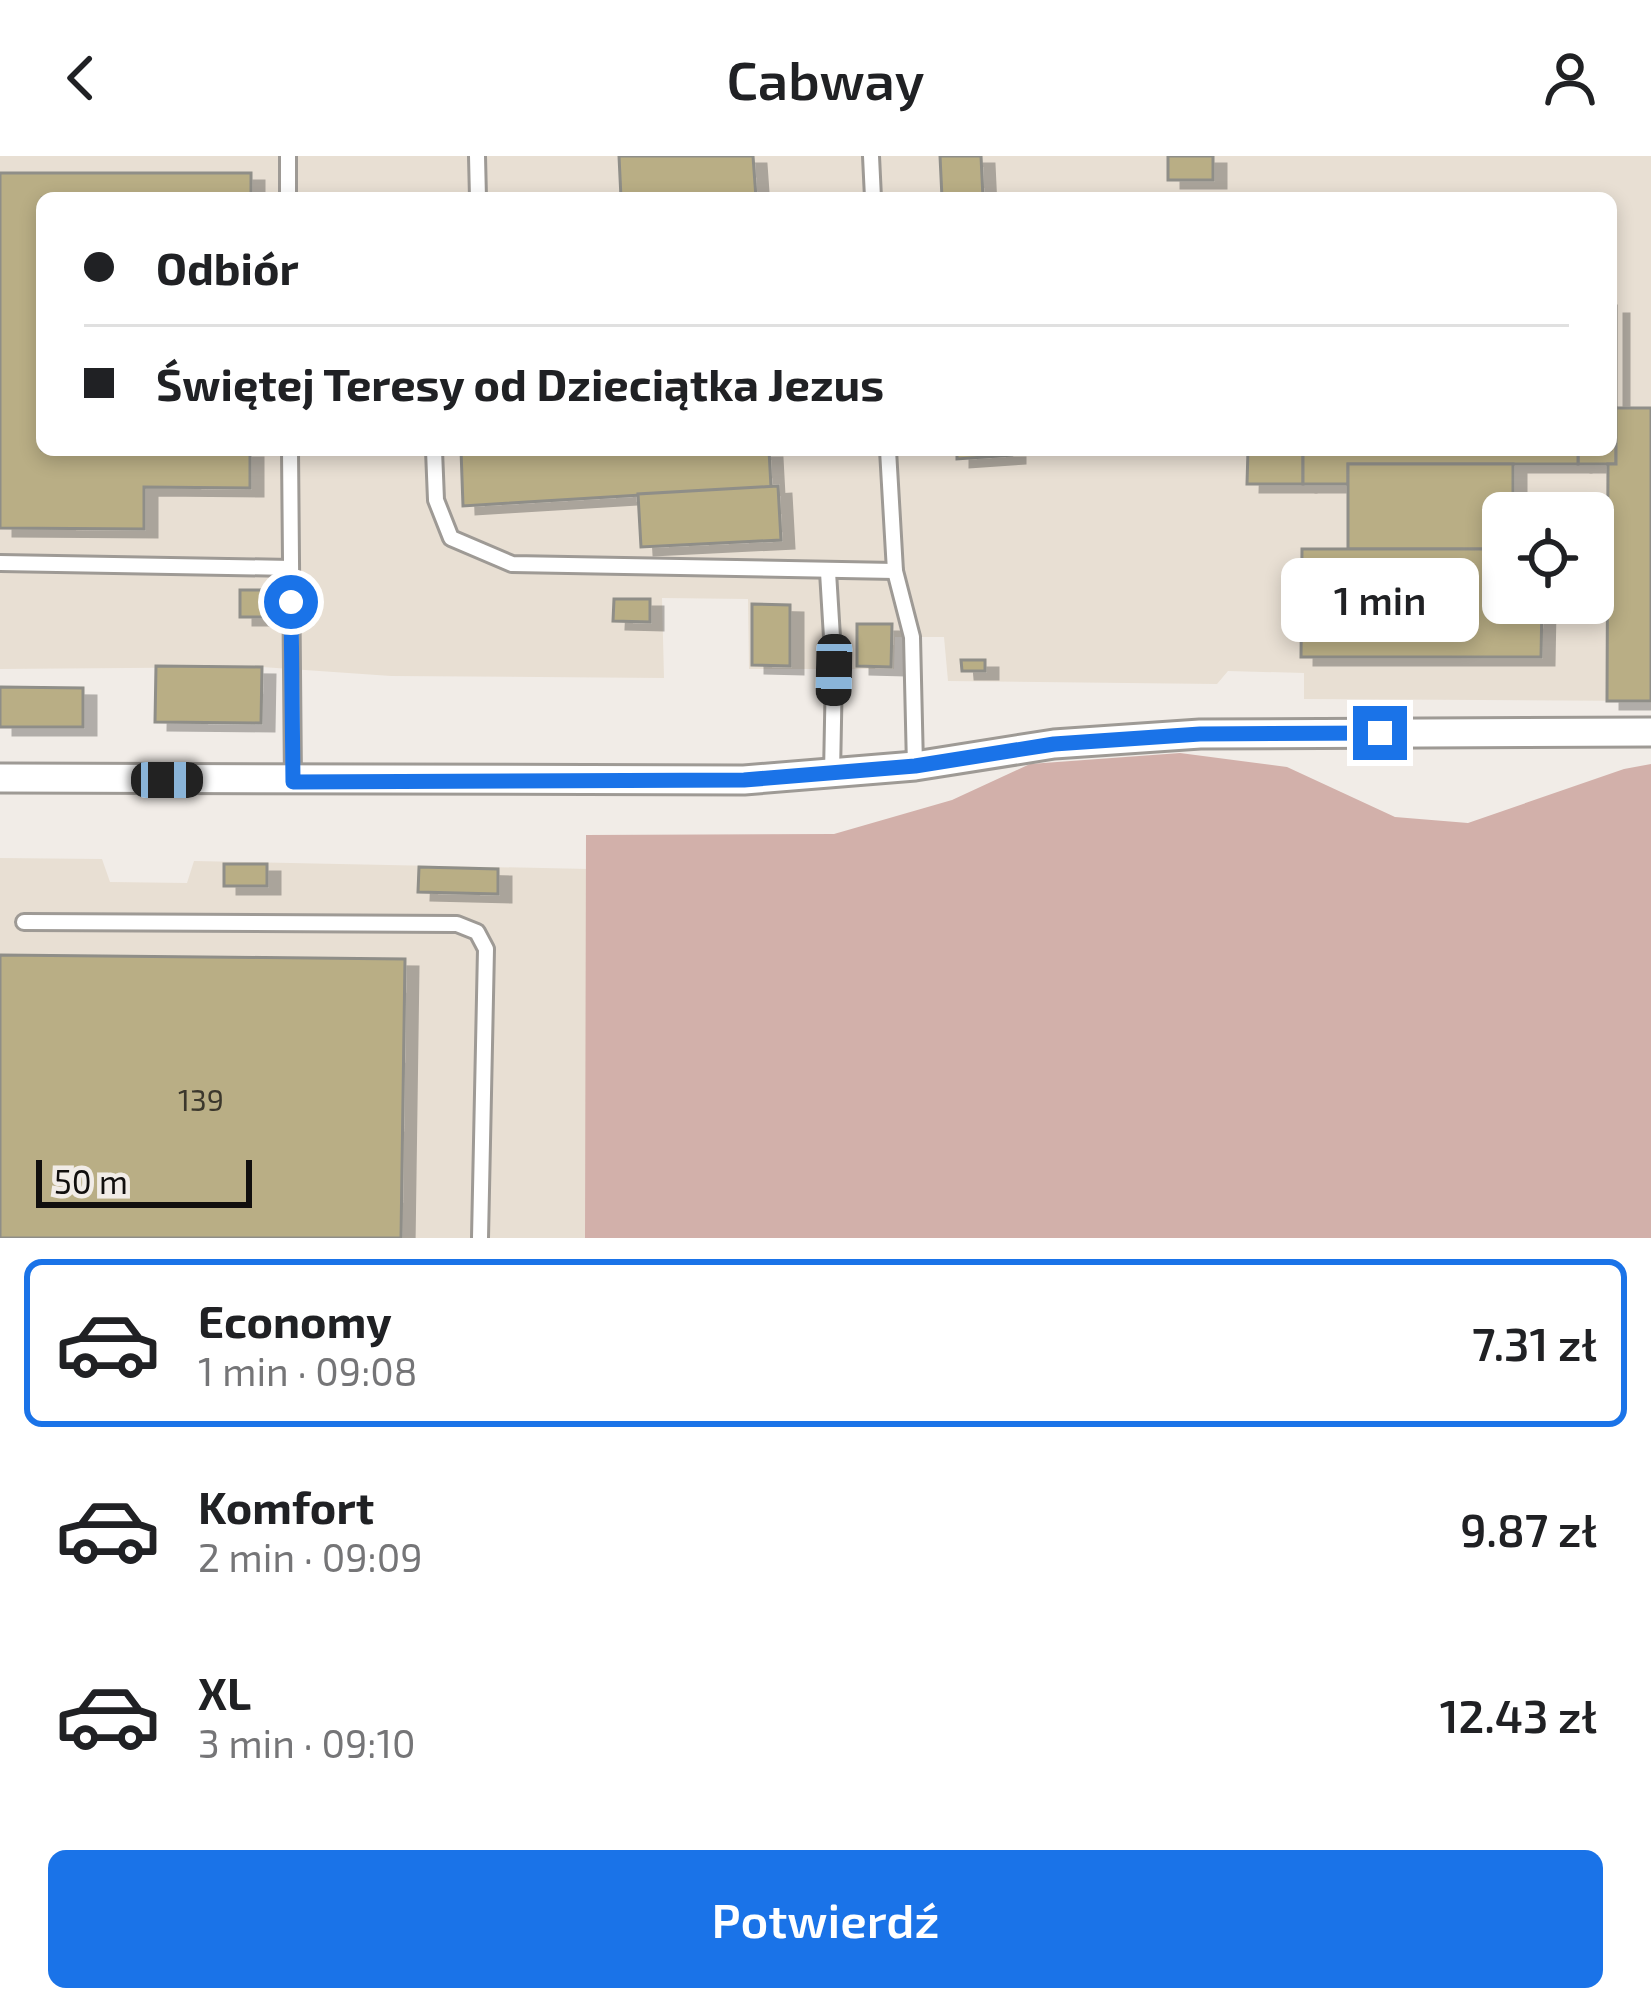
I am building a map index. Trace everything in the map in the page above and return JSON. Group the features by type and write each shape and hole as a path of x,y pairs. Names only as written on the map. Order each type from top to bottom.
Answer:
{"street":[{"path":"0,778 744,780 915,766 1054,744 1200,734 1651,732"}],"lane":[{"path":"288,156 288,192"},
{"path":"477,156 478,192"},
{"path":"871,156 873,192"},
{"path":"290,456 293,782"},
{"path":"434,456 436,500 452,538 512,564 895,571"},
{"path":"888,456 895,571 912,637 915,766"},
{"path":"0,563 291,568"},
{"path":"828,572 834,670 832,774"},
{"path":"25,922 458,924 477,932 486,950 481,1238"}],"shaded area":[{"path":"0,156 1651,156 1651,701 1304,699 1304,673 1228,671 1217,684 948,681 944,637 895,637 894,669 749,669 748,599 662,598 664,678 391,676 262,667 0,669"},
{"path":"1180,753 1287,767 1395,817 1468,823 1651,764 1651,1238 585,1238 586,835 834,834 952,800 1030,764"},
{"path":"0,858 102,859 110,882 187,883 194,861 589,869 585,1238 0,1238"}],"building":[{"path":"619,156 753,156 756,192 621,192"},
{"path":"940,156 981,156 983,192 942,192"},
{"path":"1168,156 1213,156 1213,180 1168,180"},
{"path":"0,173 251,173 251,192 36,192 36,456 250,456 250,488 144,487 144,529 0,528"},
{"path":"1617,408 1651,408 1651,701 1607,701 1607,624 1614,624 1614,492 1608,492 1608,464 1616,464"},
{"path":"461,456 769,456 771,487 463,506"},
{"path":"1248,456 1303,456 1303,484 1247,484"},
{"path":"1303,456 1578,456 1578,464 1348,464 1348,484 1303,484"},
{"path":"1578,456 1616,456 1616,464 1578,464"},
{"path":"1348,464 1513,464 1513,492 1482,492 1482,549 1348,549"},
{"path":"778,486 781,540 641,547 638,494"},
{"path":"1302,549 1482,549 1482,624 1542,624 1541,657 1301,657"},
{"path":"240,590 265,590 265,617 240,617"},
{"path":"614,599 650,599 650,622 613,621"},
{"path":"752,604 790,605 790,666 752,665"},
{"path":"857,624 892,624 891,667 857,666"},
{"path":"961,660 985,660 985,671 962,671"},
{"path":"156,666 262,667 261,723 155,722"},
{"path":"0,687 83,688 83,727 0,727"},
{"path":"224,864 267,864 267,886 224,886"},
{"path":"419,867 498,869 498,894 418,892"},
{"path":"0,955 405,959 401,1238 0,1238"}],"route":[{"path":"291,602 293,782 744,780 915,766 1054,744 1200,734 1380,733"}]}
